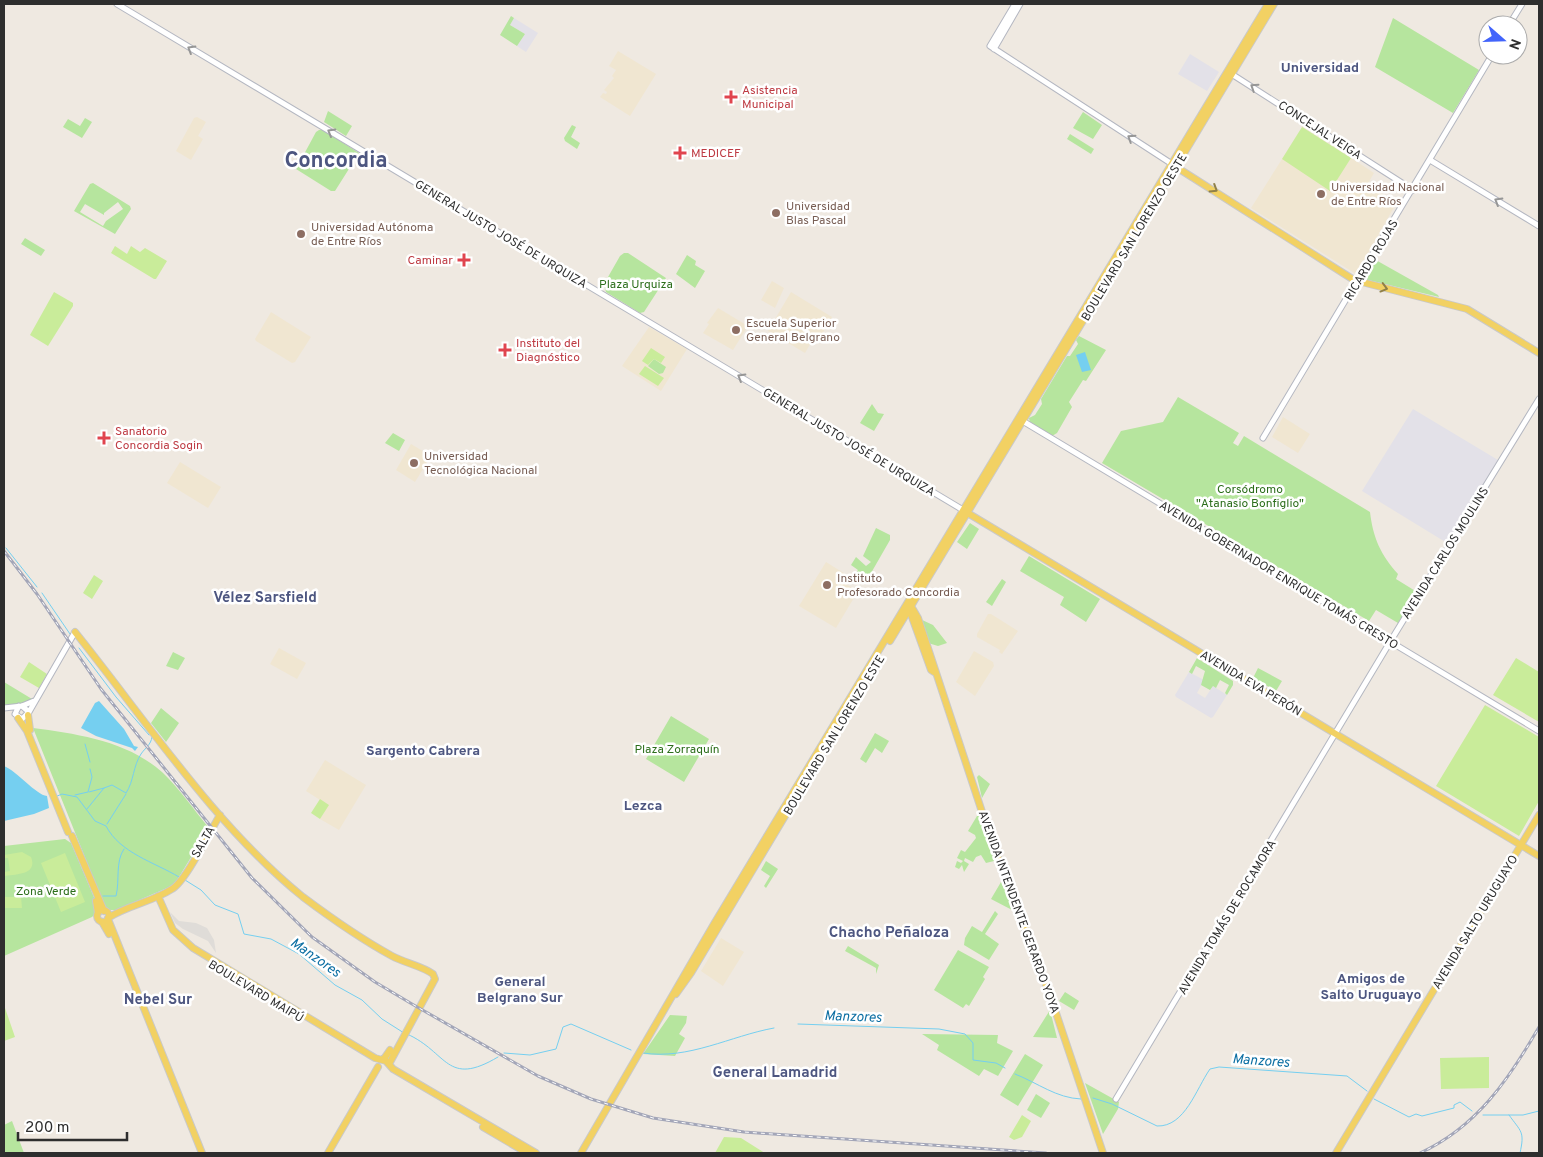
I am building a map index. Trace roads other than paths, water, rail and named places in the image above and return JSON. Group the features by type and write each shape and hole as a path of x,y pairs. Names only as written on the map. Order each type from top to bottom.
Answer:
{"main road":[{"name":"BOULEVARD SAN LORENZO OESTE","path":"1230,73 1268,4"},
{"name":"BOULEVARD SAN LORENZO OESTE","path":"991,469 1230,73 1274,4"},
{"path":"1175,165 1358,281 1467,309 1539,353"},
{"name":"BOULEVARD SAN LORENZO ESTE","path":"581,1153 672,998 991,469"},
{"name":"AVENIDA EVA PERÓN","path":"965,512 1539,856"},
{"name":"AVENIDA INTENDENTE GERARDO YOYA","path":"909,606 918,618 936,668 934,672 1103,1153"},
{"path":"74,634 219,816 285,881 308,900 373,944 433,977 330,1153"},
{"path":"28,713 29,727 48,780"},
{"path":"17,717 25,727 48,780 97,903 105,916 202,1153"},
{"name":"AVENIDA SALTO URUGUAYO","path":"1336,1153 1539,815"},
{"name":"SALTA","path":"156,897 178,884 219,816"},
{"path":"105,916 156,897"},
{"name":"BOULEVARD MAIPÚ","path":"156,897 173,930 193,948 527,1153"},
{"path":"105,916 107,928 197,1153"},
{"name":"BOULEVARD MAIPÚ","path":"383,1065 536,1153"}],"street":[{"name":"GENERAL JUSTO JOSÉ DE URQUIZA","path":"117,4 965,512"},
{"path":"992,47 1015,4"},
{"path":"992,47 1020,4"},
{"path":"1515,15 1522,4"},
{"path":"992,47 1175,165"},
{"name":"RICARDO ROJAS","path":"1263,438 1486,65"},
{"name":"CONCEJAL VEIGA","path":"1230,73 1413,190"},
{"path":"1430,160 1539,226"},
{"name":"AVENIDA CARLOS MOULINS","path":"1335,734 1539,399"},
{"name":"AVENIDA GOBERNADOR ENRIQUE TOMÁS CRESTO","path":"1021,420 1539,731"},
{"path":"4,709 24,719 74,634"},
{"path":"4,709 34,701"},
{"path":"21,706 28,713"},
{"path":"17,717 16,710 21,706"},
{"name":"AVENIDA TOMÁS DE ROCAMORA","path":"1116,1099 1335,734"}],"water":[{"path":"1085,352 1091,370 1082,372 1076,355"},
{"path":"99,701 124,729 134,746 138,747 135,751 132,748 96,736 81,728 95,703"},
{"path":"4,766 37,792 47,796 49,808 34,814 4,821"}],"waterway":[{"path":"6,548 37,587"},
{"path":"42,593 70,634"},
{"path":"79,648 116,697 149,735"},
{"path":"87,809 104,788 112,785 126,793 131,784 136,763 152,737"},
{"path":"85,744 90,762"},
{"path":"75,795 88,792 92,777 90,769"},
{"path":"89,792 104,788"},
{"name":"Manzores","path":"55,797 62,794 77,797 95,821 106,826 120,843 138,856 179,877"},
{"path":"107,824 126,794"},
{"path":"103,896 116,896 119,865 124,849"},
{"name":"Manzores","path":"185,880 201,890 215,905 238,914 244,934 271,939 299,954 335,985 362,1000 382,1019 404,1033"},
{"name":"Manzores","path":"504,1053 530,1055 556,1049 563,1027 571,1024 631,1050"},
{"name":"Manzores","path":"798,1024 939,1029 965,1034 973,1043 973,1060 996,1063 1005,1068"},
{"name":"Manzores","path":"643,1053 677,1053 693,1050 774,1028"},
{"name":"Manzores","path":"407,1034 421,1041 448,1064 457,1068 468,1069 481,1066 498,1057"},
{"name":"Manzores","path":"1093,1098 1112,1104 1157,1126 1167,1125 1182,1114 1210,1069 1219,1067 1347,1076 1367,1091"},
{"name":"Manzores","path":"1015,1074 1055,1093 1081,1099"},
{"name":"Manzores","path":"1374,1099 1409,1117 1416,1114 1422,1116 1454,1108 1454,1105 1460,1102 1472,1111"},
{"name":"Manzores","path":"1483,1115 1523,1115 1539,1111"},
{"path":"1509,1115 1521,1132 1520,1153"}],"railway":[{"path":"4,551 37,594 101,689 252,878 312,937 375,982 412,1004 538,1076 591,1099 653,1118 744,1132 1046,1153"},
{"path":"1420,1153 1458,1130 1490,1100 1516,1065 1539,1027"}],"place":[{"name":"Asistencia Municipal","path":"731,97"},
{"name":"MEDICEF","path":"680,153"},
{"name":"Universidad Nacional de Entre Ríos","path":"1321,194"},
{"name":"Universidad Blas Pascal","path":"776,213"},
{"name":"Universidad Autónoma de Entre Ríos","path":"301,234"},
{"name":"Caminar","path":"464,260"},
{"name":"Escuela Superior General Belgrano","path":"736,330"},
{"name":"Instituto del Diagnóstico","path":"505,350"},
{"name":"Sanatorio Concordia Sogin","path":"104,438"},
{"name":"Universidad Tecnológica Nacional","path":"414,463"},
{"name":"Instituto Profesorado Concordia","path":"827,585"}],"district":[{"name":"Universidad","path":"1320,67"},
{"name":"Concordia","path":"336,159"},
{"name":"Vélez Sarsfield","path":"265,597"},
{"name":"Sargento Cabrera","path":"423,750"},
{"name":"Lezca","path":"643,805"},
{"name":"Chacho Peñaloza","path":"889,932"},
{"name":"Amigos de Salto Uruguayo","path":"1371,986"},
{"name":"General Belgrano Sur","path":"520,990"},
{"name":"Nebel Sur","path":"158,999"},
{"name":"General Lamadrid","path":"775,1072"}],"park label":[{"name":"Plaza Urquiza","path":"636,284"},
{"name":"Corsódromo \"Atanasio Bonfiglio\"","path":"1250,496"},
{"name":"Plaza Zorraquín","path":"677,749"},
{"name":"Zona Verde","path":"46,891"}]}
